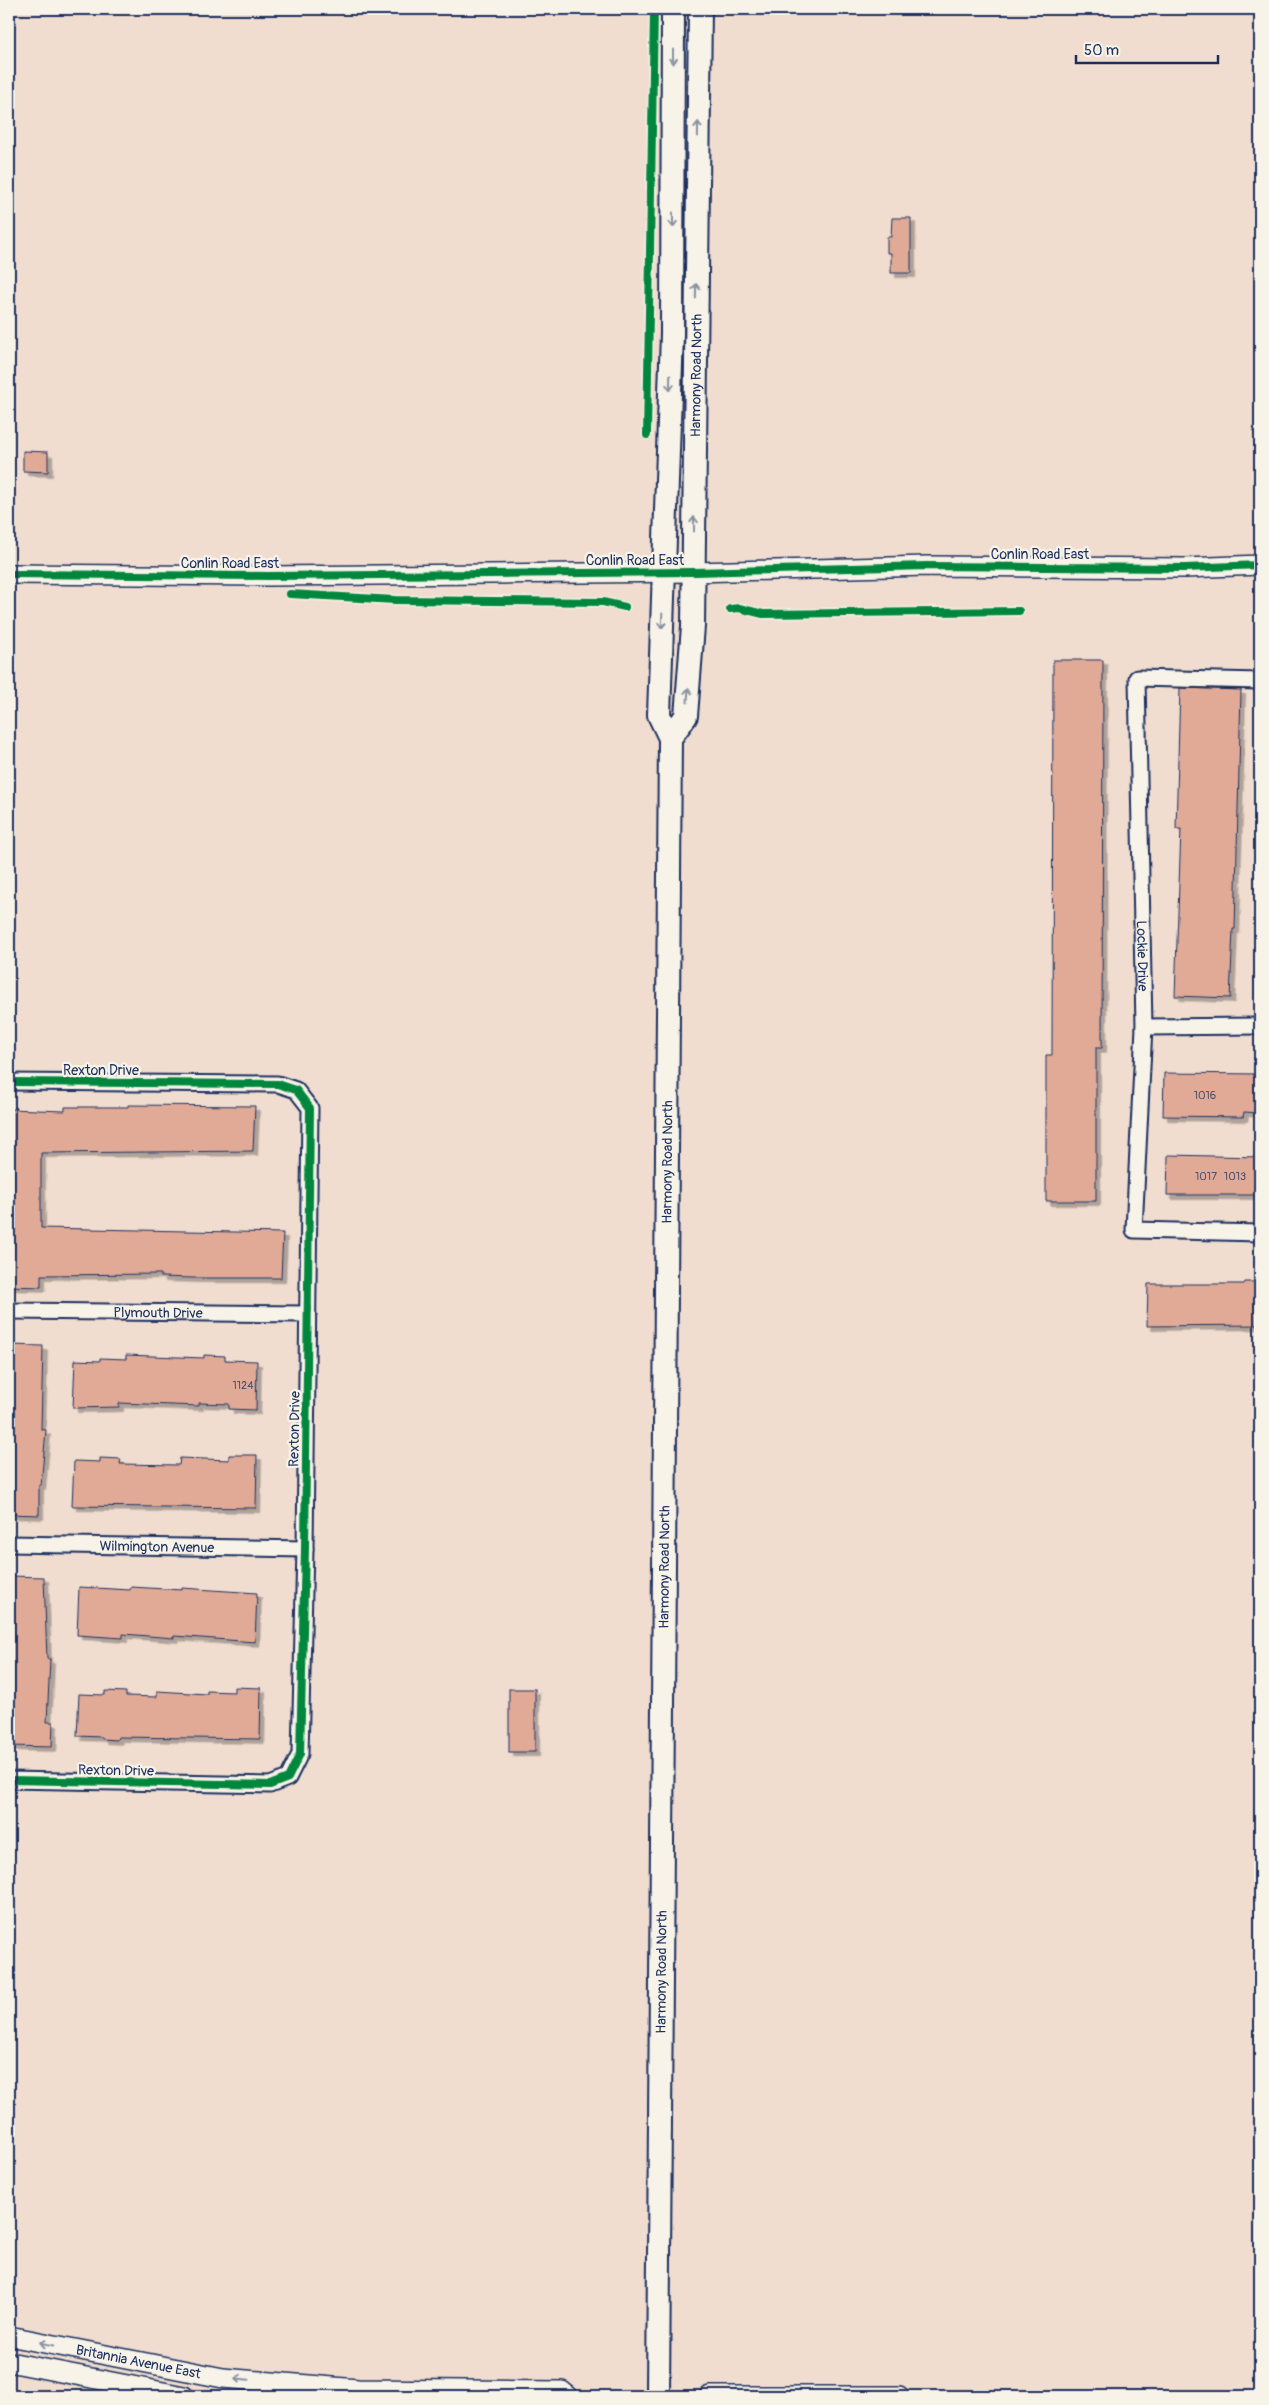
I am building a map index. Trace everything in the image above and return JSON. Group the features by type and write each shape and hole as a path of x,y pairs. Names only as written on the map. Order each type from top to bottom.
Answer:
{"main road":[{"name":"Harmony Road North","path":"658,2396 670,738 659,715 672,334 673,9"},
{"name":"Harmony Road North","path":"670,738 686,716 693,626 700,9"}],"street":[{"name":"Conlin Road East","path":"9,574 268,576 694,572 927,566 1185,568 1260,565"},
{"name":"Lockie Drive","path":"1260,681 1137,678 1144,1027 1134,1230 1260,1233"},
{"path":"1144,1027 1260,1026"},
{"name":"Rexton Drive","path":"9,1082 278,1084 296,1090 310,1108 305,1550 300,1754 288,1778 270,1785 9,1780"},
{"name":"Plymouth Drive","path":"9,1311 308,1314"},
{"name":"Wilmington Avenue","path":"9,1544 305,1550"},
{"name":"Britannia Avenue East","path":"9,2336 223,2378 358,2389 562,2391 568,2396"},
{"name":"Britannia Avenue East","path":"9,2362 184,2396"},
{"path":"710,2396 899,2396"}],"building":[{"path":"892,218 911,218 911,273 891,273 891,253 887,253 887,237 891,237"},
{"path":"23,451 48,452 48,472 23,471"},
{"path":"1053,660 1103,660 1102,1048 1096,1048 1096,1201 1046,1201 1046,1055 1052,1055"},
{"path":"1180,688 1241,690 1235,929 1233,929 1230,998 1175,996 1181,829 1176,829"},
{"path":"1164,1073 1260,1074 1260,1113 1244,1112 1243,1117 1163,1116"},
{"path":"128,1105 255,1106 253,1151 41,1153 41,1228 283,1233 281,1278 161,1277 161,1274 41,1275 41,1287 9,1286 9,1109 65,1111 65,1107 128,1107"},
{"path":"1168,1155 1260,1157 1260,1195 1167,1195"},
{"path":"1245,1282 1260,1282 1260,1325 1147,1326 1148,1284 1244,1284"},
{"path":"9,1345 43,1346 41,1429 46,1430 41,1485 39,1485 39,1515 9,1514"},
{"path":"126,1355 204,1358 204,1355 225,1356 225,1360 257,1361 256,1410 229,1409 229,1404 199,1403 199,1406 119,1403 119,1407 73,1408 75,1360 100,1361 100,1358 126,1359"},
{"path":"229,1455 257,1455 256,1508 72,1506 74,1461 100,1462 100,1458 121,1459 120,1464 179,1465 180,1458 229,1460"},
{"path":"9,1576 44,1577 47,1659 50,1659 47,1722 53,1722 52,1747 9,1746"},
{"path":"79,1587 130,1590 131,1587 182,1590 182,1588 257,1593 255,1642 174,1636 174,1638 123,1634 123,1638 77,1635"},
{"path":"234,1687 261,1688 260,1739 118,1737 117,1740 77,1736 79,1694 105,1695 105,1691 126,1692 126,1696 157,1697 157,1691 207,1694 207,1691 234,1692"},
{"path":"509,1689 535,1689 535,1752 509,1752"}],"cycle path":[{"path":"647,435 654,9"},
{"path":"9,574 268,576 694,572 927,566 1185,568 1260,565"},
{"path":"290,594 395,600 603,602 625,607"},
{"path":"730,609 739,608 763,614 1019,611"},
{"path":"9,1082 278,1084 296,1090 310,1108 305,1549 300,1754 288,1778 270,1785 9,1780"}]}
